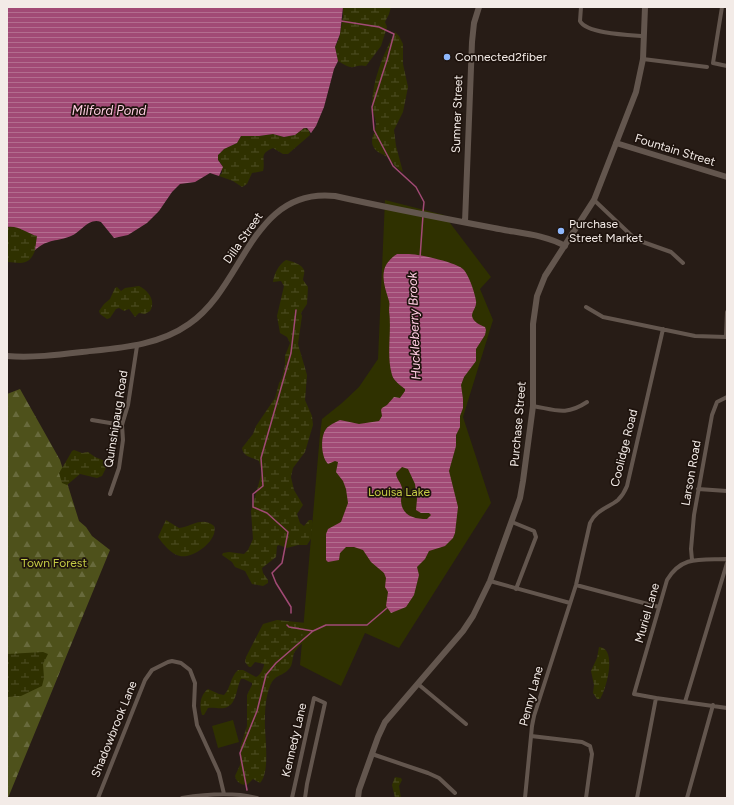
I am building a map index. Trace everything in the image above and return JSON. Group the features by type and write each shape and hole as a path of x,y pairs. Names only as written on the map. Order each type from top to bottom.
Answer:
{"main road":[{"name":"Sumner Street","path":"464,222 470,62 474,23 479,7"},
{"name":"Purchase Street","path":"358,798 359,790 385,722 463,631 473,616 490,581 512,522 520,498 533,406 534,324 537,296 545,276 594,200 636,92 643,59 645,7"},
{"name":"Fountain Street","path":"616,143 727,177"},
{"name":"Dilla Street","path":"7,356 43,356 137,346 175,333 190,324 202,314 223,289 260,229 270,218 286,206 304,198 328,195 552,240 565,246"}],"street":[{"path":"581,7 580,21 589,28 616,34 643,36"},
{"path":"722,7 714,64 727,66"},
{"path":"643,59 707,67"},
{"path":"594,200 632,236 640,241 671,252 683,264"},
{"path":"586,306 603,317 695,336 726,337 727,312"},
{"name":"Coolidge Road","path":"570,603 576,585 591,520 600,510 618,499 627,486 663,329"},
{"name":"Quinshipaug Road","path":"110,494 119,468 123,440 122,425 128,405 137,346"},
{"name":"Larson Road","path":"692,560 691,538 698,489 714,408 717,402 727,397"},
{"path":"533,406 559,411 569,411 576,409 587,402"},
{"path":"92,420 122,425"},
{"path":"698,489 727,491"},
{"path":"512,522 534,531 536,534 516,589"},
{"name":"Muriel Lane","path":"656,698 634,694 667,580 672,571 680,564 692,560 727,559"},
{"path":"685,702 727,563"},
{"path":"490,581 570,603"},
{"path":"576,585 659,606"},
{"name":"Penny Lane","path":"524,798 534,716 570,603"},
{"name":"Shadowbrook Lane","path":"98,798 148,674 155,668 172,662 181,663 186,666 194,678 194,706 197,725 219,774 224,794"},
{"path":"418,684 466,724"},
{"name":"Kennedy Lane","path":"292,798 314,698 325,703 305,798"},
{"path":"637,798 656,698 727,708"},
{"path":"687,798 713,705"},
{"path":"531,736 582,742 592,748 586,798"},
{"path":"372,754 439,778 455,793"},
{"path":"182,798 200,795 224,794 244,795 258,798"}],"green space":[{"path":"343,7 391,7 385,22 387,27 381,46 366,66 361,65 350,67 338,61 335,47 339,39 343,17"},
{"path":"395,32 403,44 403,64 408,87 403,112 394,130 396,146 403,172 387,157 379,153 372,144 376,125 372,104 374,85 386,49"},
{"path":"304,128 309,130 310,135 288,154 283,154 273,148 268,150 264,155 263,171 252,173 247,184 242,187 233,181 219,176 222,173 222,165 218,160 218,155 224,149 237,143 241,136 273,134 284,137 295,135"},
{"name":"Louisa Lake","path":"385,200 444,215 491,277 480,289 493,320 463,417 491,503 399,648 365,633 341,686 300,665 320,434 322,419 359,387 378,359"},
{"path":"14,226 37,236 34,254 25,262 7,262 7,227"},
{"path":"286,260 296,263 303,268 303,280 308,287 307,304 301,313 302,316 298,344 307,375 305,400 312,416 313,425 305,452 293,468 291,477 294,490 303,505 297,514 300,523 304,526 309,520 312,520 316,531 307,545 298,545 287,548 279,545 277,546 276,557 262,568 263,573 268,580 268,583 263,586 252,584 245,571 235,567 232,562 222,555 223,553 229,552 244,554 248,550 253,539 251,511 262,472 259,461 246,455 242,448 253,434 256,426 275,398 282,378 285,365 285,356 290,343 287,337 280,333 277,316 284,286 281,281 273,282 277,270"},
{"path":"139,286 148,293 152,300 152,307 150,311 145,314 139,313 135,317 129,309 124,311 119,308 116,309 110,318 107,319 100,314 99,311 110,299 115,288 117,287 121,291 125,288"},
{"name":"Town Forest","path":"20,389 60,460 79,521 86,527 92,536 110,550 7,798 7,394"},
{"path":"74,450 82,453 88,452 105,461 107,466 102,476 97,478 80,474 67,485 62,483 59,473"},
{"path":"166,520 179,528 201,522 210,523 214,526 215,531 209,542 198,552 192,555 180,556 170,551 158,537"},
{"path":"277,620 306,623 311,635 294,653 290,668 274,679 270,686 265,711 266,762 263,778 260,783 253,779 245,785 241,784 235,776 240,765 240,748 247,726 247,695 252,683 241,679 236,696 228,707 208,708 204,715 202,715 200,704 203,694 208,689 224,695 233,676 238,670 243,670 256,677 259,675 263,670 264,664 255,662 251,667 249,667 245,662 246,657 263,624"},
{"path":"599,647 605,649 608,654 609,670 605,687 600,699 597,699 593,693 594,685 591,671 597,658"},
{"path":"43,652 48,654 43,664 44,678 42,686 21,696 7,697 7,654"},
{"path":"233,720 239,742 218,748 212,726"},
{"path":"395,777 401,778 402,780 399,786 401,798 395,798 392,785"}],"water":[{"name":"Milford Pond","path":"7,7 343,7 340,34 335,47 338,61 334,69 324,107 316,126 311,133 307,128 304,128 295,135 284,137 273,134 241,136 237,143 224,149 218,155 218,160 223,167 219,176 210,173 195,182 180,184 172,192 159,211 147,223 128,235 114,238 101,222 97,221 89,223 71,236 49,242 35,250 37,236 19,228 7,227"},
{"name":"Louisa Lake","path":"397,254 414,254 429,257 461,267 470,280 473,289 476,303 472,316 477,323 485,327 486,330 485,335 476,349 476,361 464,377 461,385 463,408 460,416 460,427 456,435 456,446 449,471 458,507 455,533 453,538 445,546 429,551 425,559 417,567 419,575 414,595 406,607 391,613 386,606 388,592 385,587 386,578 384,573 371,562 363,550 354,547 346,547 340,553 339,560 328,562 326,560 326,534 328,529 341,522 348,503 343,481 336,472 338,462 335,461 328,464 324,457 322,442 326,429 340,420 359,424 379,421 382,416 382,408 394,397 400,398 405,391 405,389 397,383 393,377 390,367 389,303 384,278 387,264","holes":["402,467 408,469 415,484 417,499 416,510 421,513 429,513 431,515 427,519 410,516 406,513 402,506 402,488 396,473"]}],"waterway":[{"name":"Huckleberry Brook","path":"341,21 379,27 394,34 372,107 374,130 393,166 416,187 424,202 423,212"},
{"name":"Huckleberry Brook","path":"420,258 423,215"},
{"path":"291,613 291,607 276,583 272,573 282,563 288,532 267,513 253,507 253,494 263,486 261,458 291,353 296,310"},
{"name":"Huckleberry Brook","path":"247,790 240,753 257,711 266,675 276,663 313,631 326,625 367,625 387,608"},
{"path":"287,625 289,627 313,631"}],"place":[{"name":"Connected2fiber","path":"447,57"},
{"name":"Purchase Street Market","path":"561,231"}]}
